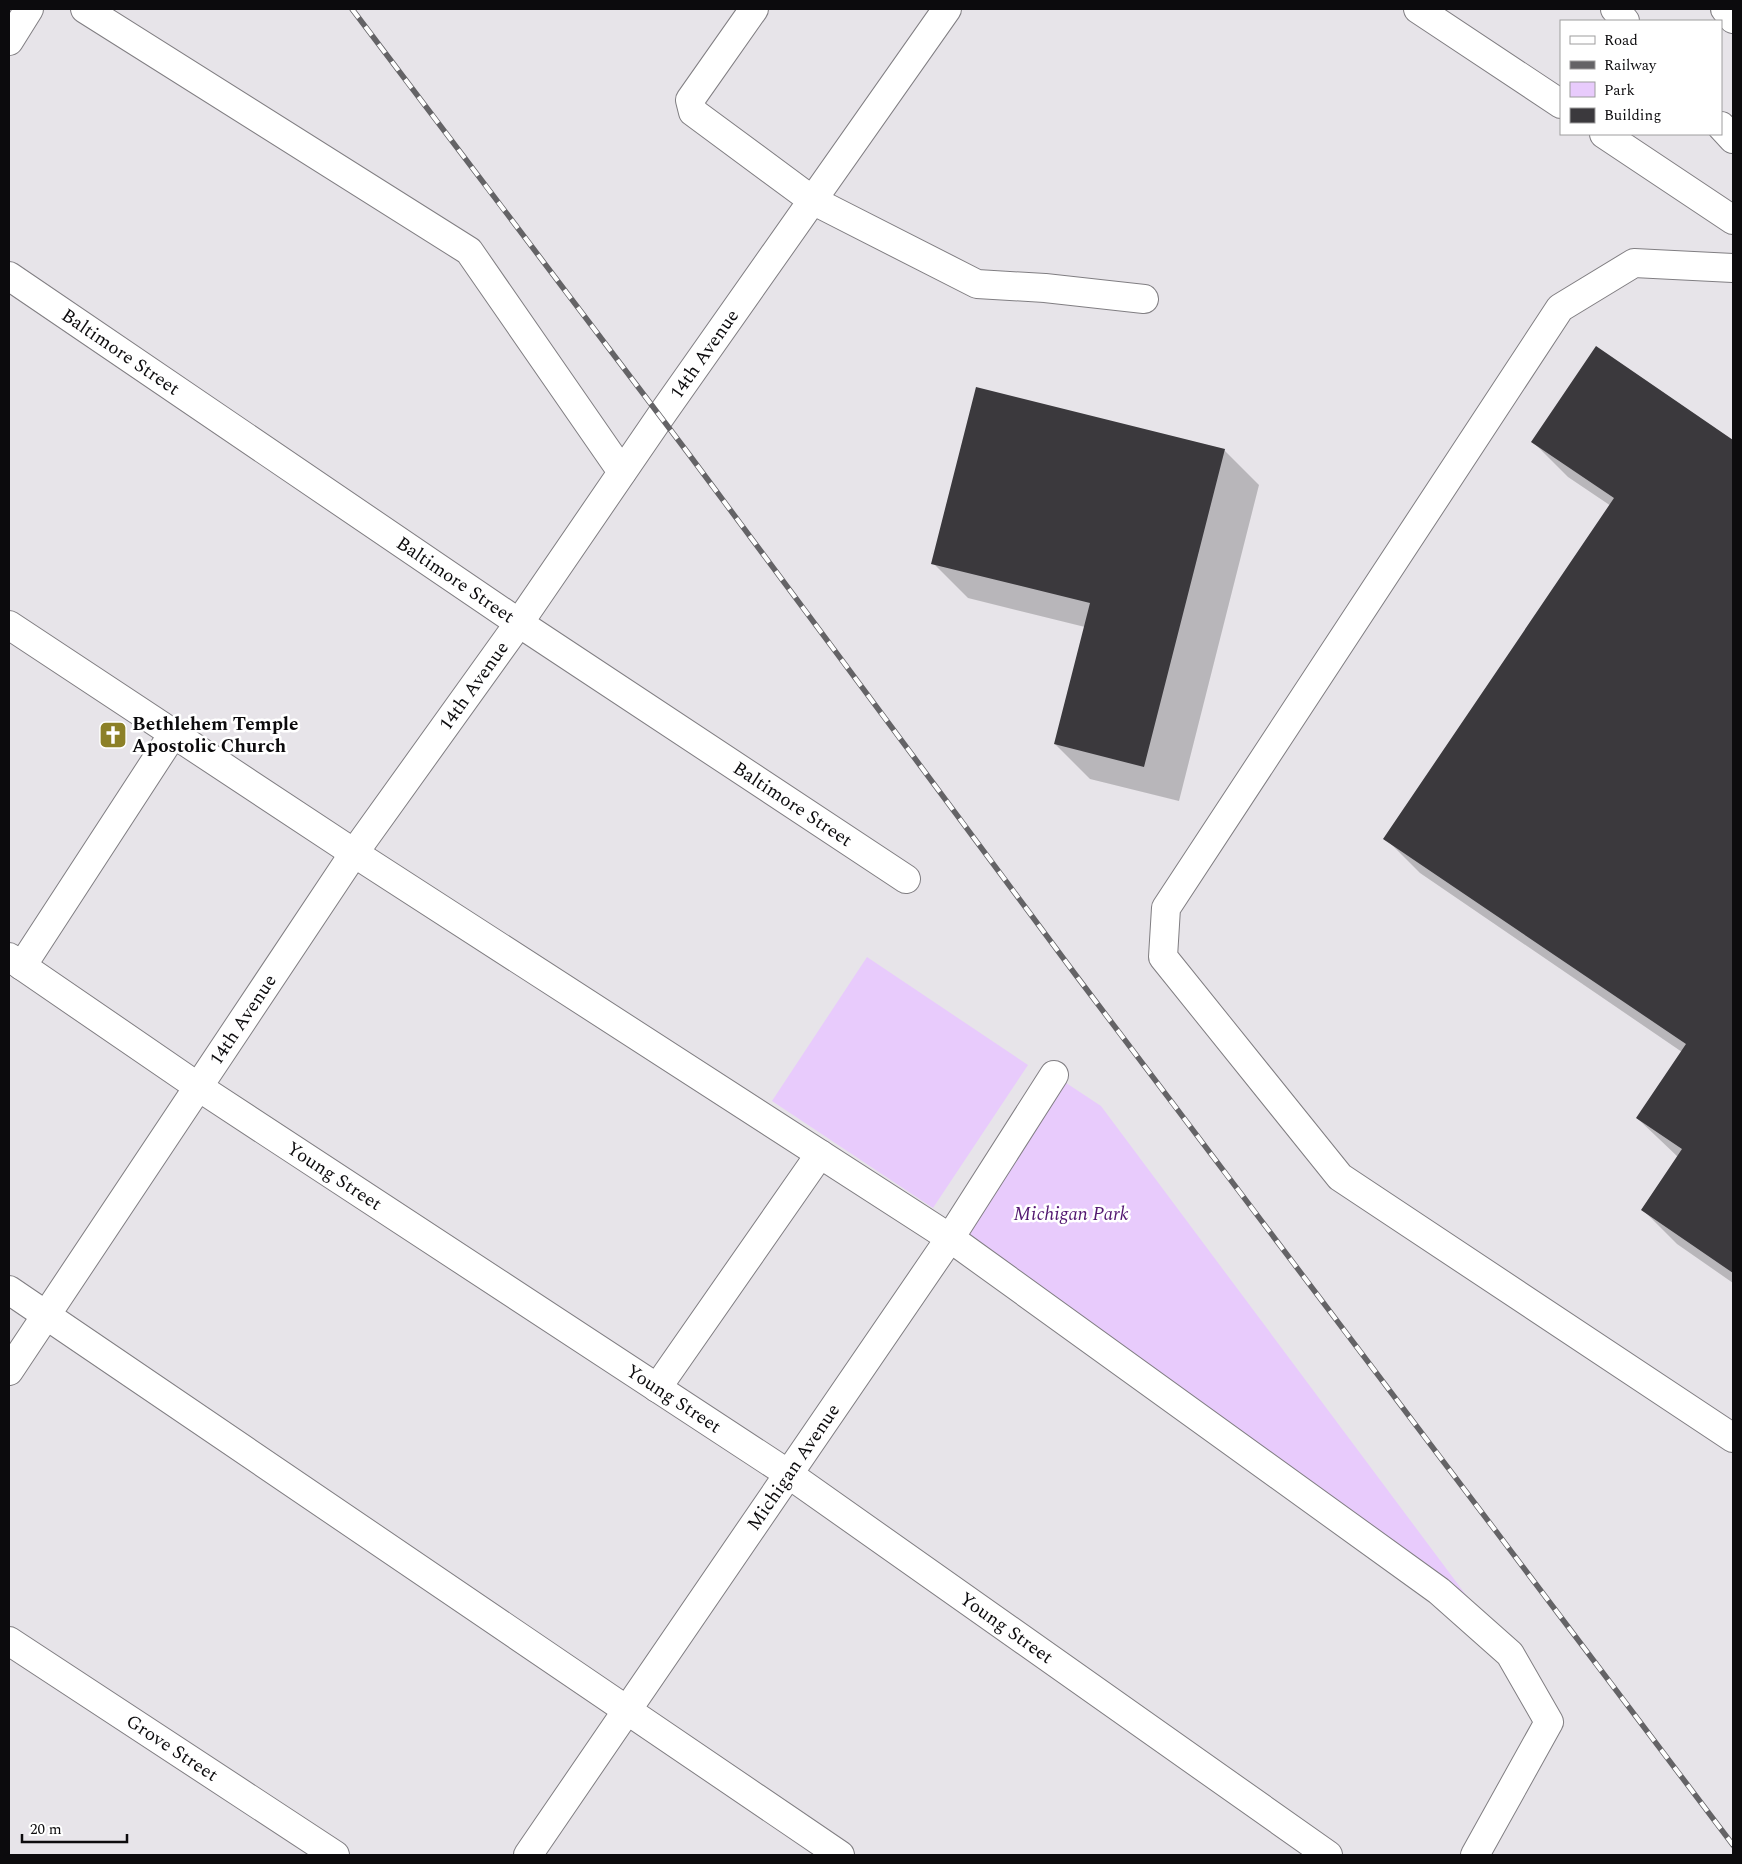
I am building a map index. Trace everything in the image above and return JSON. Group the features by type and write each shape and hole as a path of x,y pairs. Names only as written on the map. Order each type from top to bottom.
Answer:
{"street":[{"path":"9,41 29,9"},
{"path":"85,9 469,251 622,472"},
{"path":"754,9 690,100 694,112 812,200 977,284 1045,288 1144,298"},
{"name":"14th Avenue","path":"9,1371 197,1086 354,853 519,623 622,472 947,9"},
{"path":"1418,9 1560,103"},
{"path":"1615,9 1624,20"},
{"path":"1725,9 1733,19"},
{"path":"1722,127 1733,139"},
{"path":"1606,135 1733,220"},
{"path":"1733,268 1634,263 1560,308 1166,908 1163,957 1340,1178 1733,1438"},
{"name":"Baltimore Street","path":"9,276 519,623 906,879"},
{"path":"9,626 354,853 950,1238 1439,1591 1510,1654 1549,1722 1475,1855"},
{"path":"16,961 173,734"},
{"name":"Young Street","path":"16,961 197,1086 787,1474 1328,1855"},
{"name":"Michigan Avenue","path":"528,1855 950,1238 1054,1075"},
{"path":"657,1388 820,1154"},
{"path":"9,1290 840,1855"},
{"name":"Grove Street","path":"9,1640 335,1855"}],"green space":[{"path":"867,957 1028,1065 933,1208 772,1101"},
{"name":"Michigan Park","path":"1054,1075 1101,1106 1510,1654 950,1238"}],"building":[{"path":"1596,346 1733,440 1733,1273 1641,1210 1682,1149 1636,1118 1686,1044 1383,839 1614,498 1531,442"},
{"path":"976,387 1225,449 1144,767 1054,744 1090,603 931,564"}],"railway":[{"path":"352,9 688,453 1075,974 1733,1845"}],"place":[{"name":"Bethlehem Temple Apostolic Church","path":"113,735"}]}
